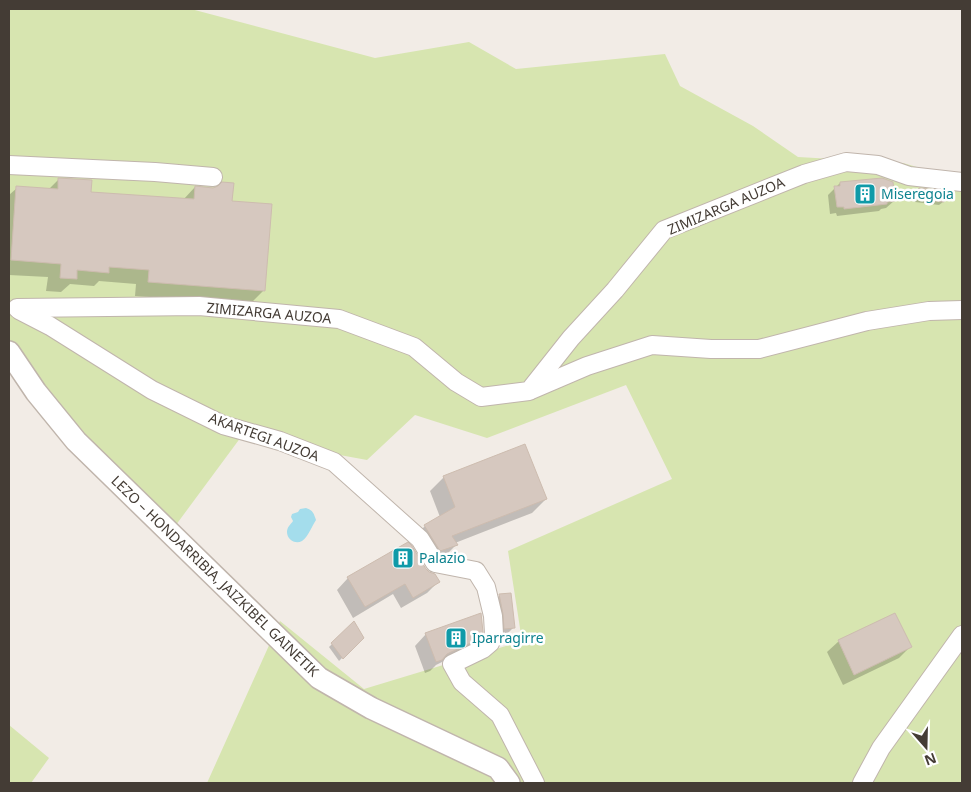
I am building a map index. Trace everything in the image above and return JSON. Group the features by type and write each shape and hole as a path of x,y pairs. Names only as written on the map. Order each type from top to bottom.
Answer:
{"street":[{"name":"ZIMIZARGA AUZOA","path":"529,391 571,338 664,230 804,174 846,162 878,165 909,176 962,182"},
{"path":"9,165 155,172 213,177"},
{"name":"ZIMIZARGA AUZOA","path":"13,308 199,306 339,319 414,347 456,382 481,397 529,391 587,366 652,345 711,349 759,349 868,321 929,311 962,310"},
{"name":"AKARTEGI AUZOA","path":"13,308 50,326 152,390 223,425 280,441 334,462 420,539 435,563 476,571 486,587 493,616 494,634 490,643 483,649 452,664 462,682 500,715 535,783"},
{"name":"LEZO – HONDARRIBIA, JAIZKIBEL GAINETIK","path":"9,352 36,392 76,441 319,678 371,708 498,768 509,783"},
{"path":"862,783 881,748 962,635"}],"green space":[{"path":"9,9 191,9 375,58 469,42 516,69 665,54 680,86 753,126 798,157 903,163 962,180 962,783 207,783 280,621 364,689 522,641 508,551 672,479 626,385 487,438 415,415 367,460 241,437 170,533 9,352"},
{"path":"9,725 49,758 31,783 9,783"}],"water":[{"path":"306,508 312,511 316,520 302,541 294,542 288,537 287,532 288,527 293,521 292,514"}],"building":[{"path":"58,178 92,180 91,192 194,199 195,186 213,188 222,182 234,183 232,201 272,204 265,291 148,282 149,270 109,267 109,273 77,270 77,279 60,278 61,264 11,260 16,186 58,189"},
{"name":"Miseregoia","path":"882,178 893,182 895,201 887,202 887,204 844,209 844,207 837,207 834,186 840,186 840,182"},
{"path":"919,188 946,191 944,202 918,199"},
{"path":"525,444 547,499 452,536 458,545 440,551 424,525 455,507 443,476"},
{"name":"Palazio","path":"408,542 426,569 435,574 440,582 413,598 405,584 365,607 347,577"},
{"path":"511,593 515,628 504,629 499,594"},
{"name":"Iparragirre","path":"481,613 483,632 481,636 436,662 425,633"},
{"path":"895,613 912,647 854,675 838,640"},
{"path":"354,621 364,638 343,659 331,643"}],"place":[{"name":"Miseregoia","path":"865,194"},
{"name":"Palazio","path":"403,558"},
{"name":"Iparragirre","path":"456,638"}]}
